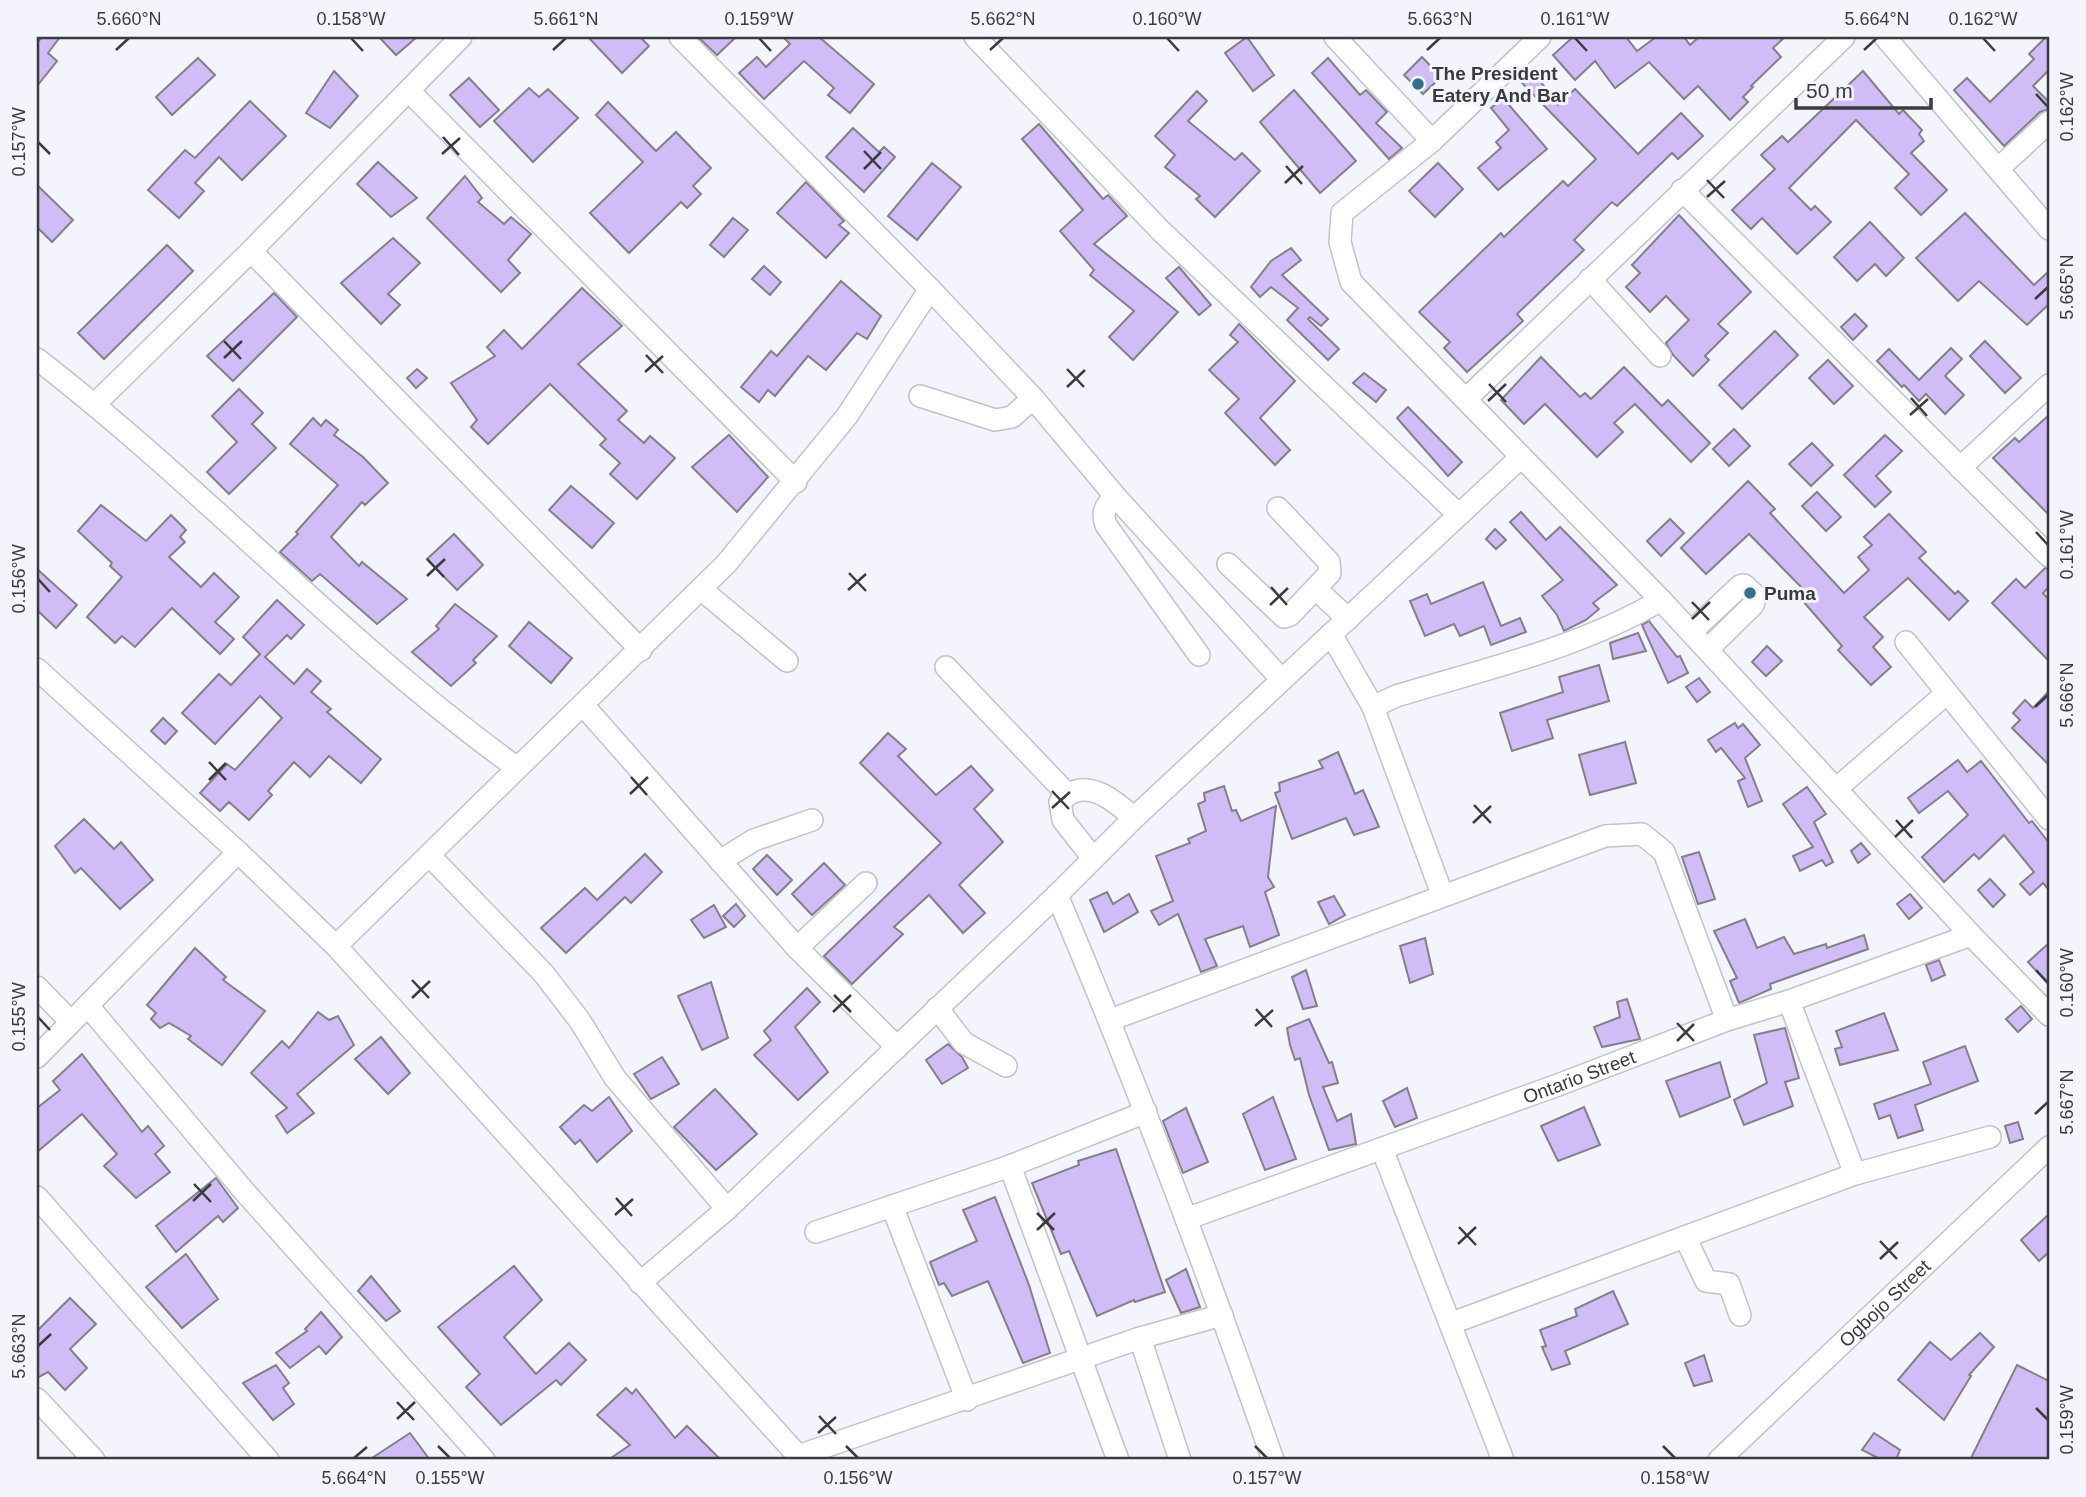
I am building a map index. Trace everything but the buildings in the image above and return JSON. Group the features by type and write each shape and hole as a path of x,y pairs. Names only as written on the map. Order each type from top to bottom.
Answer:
{"street":[{"path":"95,404 251,251 461,37"},
{"path":"680,37 930,289 1033,398 1115,496 1282,680"},
{"path":"975,37 1161,231 1460,515"},
{"path":"1335,37 1432,141"},
{"path":"1540,37 1432,141 1342,213 1340,242 1351,282 1708,649 1970,935 2049,1015"},
{"path":"1466,399 1844,37"},
{"path":"1885,37 2049,229"},
{"path":"409,91 796,482"},
{"path":"1998,169 2049,122"},
{"path":"1682,190 2049,556"},
{"path":"251,251 641,650"},
{"path":"1590,279 1660,356"},
{"path":"336,946 430,856 516,767 702,590 796,482 847,416 930,289"},
{"path":"37,359 95,404 404,682 516,767"},
{"path":"1961,468 2049,384"},
{"path":"920,396 995,420 1012,417 1033,398"},
{"path":"640,1283 727,1209 1057,895 1134,818 1521,457"},
{"path":"1115,496 1105,508 1103,516 1106,525 1199,655"},
{"path":"1228,564 1284,617 1290,615 1316,589 1332,568 1278,509"},
{"path":"1691,632 1740,586 1744,585 1756,596 1753,605 1708,649"},
{"path":"1316,589 1348,619"},
{"path":"702,590 787,661"},
{"path":"1373,707 1395,696 1590,637 1626,621 1661,600"},
{"path":"1331,634 1373,707 1442,894"},
{"path":"1906,642 2049,819"},
{"path":"946,667 1068,794"},
{"path":"37,669 238,852 336,946 800,1458 1140,1338 1222,1315"},
{"path":"1837,788 1947,693"},
{"path":"583,705 797,948 897,1046"},
{"path":"1093,858 1063,820 1060,802 1068,794 1088,790 1101,793 1134,818"},
{"path":"720,861 754,839 812,820"},
{"path":"1110,1020 1442,894 1605,836 1642,834 1664,852 1727,1020"},
{"path":"37,1057 238,852"},
{"path":"430,856 544,974 580,1021 615,1078 727,1209"},
{"path":"797,948 866,883"},
{"path":"1057,895 1146,1112 1273,1460"},
{"name":"Ontario Street","path":"1186,1219 1727,1020 1789,1001 1970,935"},
{"path":"37,987 71,1022"},
{"path":"1789,1001 1855,1174"},
{"path":"88,1006 244,1191 484,1460"},
{"path":"937,1008 964,1043 1006,1066"},
{"path":"816,1232 1010,1166 1146,1112"},
{"path":"1452,1323 1855,1174 1990,1137"},
{"name":"Ogbojo Street","path":"1719,1460 2049,1147"},
{"path":"1382,1149 1452,1323 1503,1460"},
{"path":"1010,1166 1118,1460"},
{"path":"37,1197 268,1460"},
{"path":"892,1206 967,1400"},
{"path":"1685,1237 1703,1277 1710,1283 1729,1284 1740,1315"},
{"path":"1140,1338 1180,1460"},
{"path":"37,1399 93,1460"}],"place":[{"name":"The President Eatery And Bar","path":"1418,84"},
{"name":"Puma","path":"1750,593"}]}
